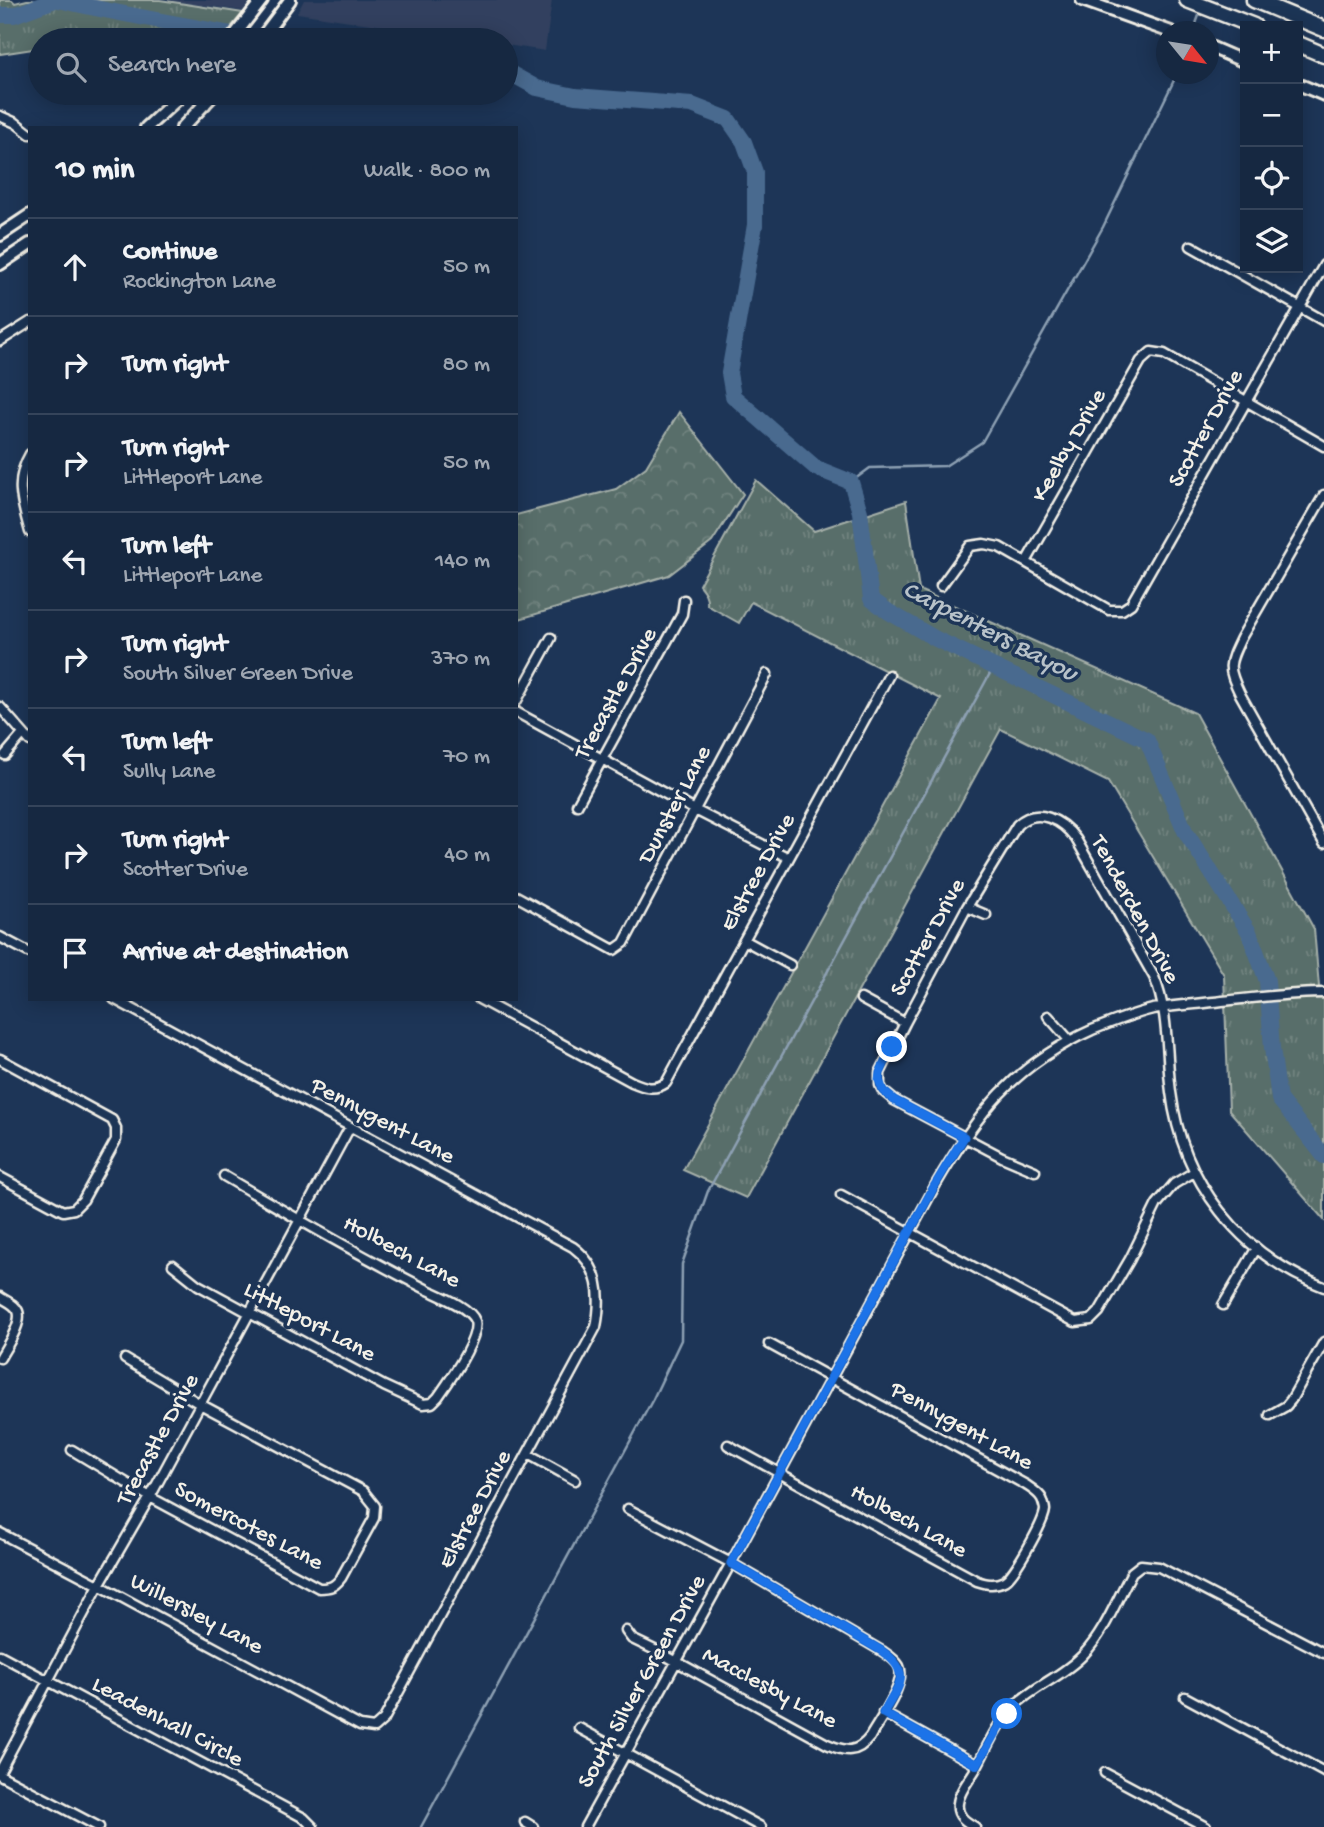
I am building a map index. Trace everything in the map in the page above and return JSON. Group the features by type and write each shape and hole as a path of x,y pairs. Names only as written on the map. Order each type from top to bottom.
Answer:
{"highway":[{"path":"1186,0 1242,21"},
{"path":"1254,0 1324,29"},
{"path":"1303,46 1324,55"}],"main road":[{"path":"241,28 262,0"},
{"path":"269,28 290,0"},
{"path":"1082,0 1156,27"},
{"path":"1219,51 1240,60"},
{"path":"1303,86 1324,95"},
{"path":"148,126 171,105"},
{"path":"184,126 204,105"},
{"path":"0,235 28,216"},
{"path":"0,264 28,245"}],"street":[{"path":"0,116 28,132"},
{"path":"1191,246 1324,321"},
{"name":"Scotter Drive","path":"1026,562 1109,610 1122,610 1131,604 1324,265"},
{"path":"0,341 28,323"},
{"name":"Keelby Drive","path":"1026,562 1141,361 1151,352 1164,354 1245,402"},
{"path":"1245,402 1324,446"},
{"path":"28,458 22,468 20,480 28,523"},
{"path":"1324,495 1241,638 1232,657 1230,669 1240,694 1324,843"},
{"path":"940,586 970,546 984,544 999,547 1026,562"},
{"name":"Trecastle Drive","path":"577,805 682,614 684,600"},
{"path":"518,698 551,638"},
{"name":"Dunster Lane","path":"518,897 614,950 624,943 767,674"},
{"name":"Elstree Drive","path":"483,1001 632,1082 644,1087 659,1087 666,1083 889,675"},
{"path":"0,707 28,739"},
{"path":"518,713 789,858"},
{"path":"5,755 23,734"},
{"name":"Tenderden Drive","path":"1023,819 1040,815 1062,824 1069,830 1154,977 1162,1008 1175,1115 1194,1172 1210,1199 1241,1236 1256,1249 1287,1270 1324,1287"},
{"name":"Scotter Drive","path":"964,1137 888,1096 879,1080 880,1073 967,907 1017,824 1023,819"},
{"path":"967,907 986,915"},
{"path":"0,937 28,952"},
{"path":"744,940 790,965"},
{"name":"South Silver Green Drive","path":"585,1827 909,1233 964,1137 993,1100 1016,1077 1041,1059 1107,1023 1162,1008 1324,993"},
{"path":"861,999 905,1023"},
{"name":"Pennygent Lane","path":"119,1001 573,1247 583,1254 596,1276 598,1304"},
{"path":"1048,1016 1070,1041"},
{"path":"0,1059 112,1120 116,1128 116,1140 83,1200 74,1209 63,1211 0,1177"},
{"name":"Trecastle Drive","path":"0,1773 99,1585 150,1497 350,1127"},
{"path":"964,1137 1035,1171"},
{"path":"841,1195 1075,1322 1091,1320 1099,1311 1130,1259 1157,1204 1168,1189 1194,1172"},
{"name":"Holbech Lane","path":"224,1176 300,1221 468,1312 475,1320 474,1335 445,1387 432,1402"},
{"path":"1223,1305 1256,1249"},
{"name":"Littleport Lane","path":"173,1265 198,1285 402,1395 423,1404 432,1402"},
{"path":"0,1297 12,1304 18,1312 19,1321 0,1357"},
{"name":"Elstree Drive","path":"374,1728 384,1719 596,1328 598,1304"},
{"path":"1270,1415 1291,1400 1324,1342"},
{"name":"Pennygent Lane","path":"769,1344 1037,1492 1043,1500 1045,1510 1041,1522 1016,1568 1009,1577 997,1583"},
{"path":"125,1359 200,1405"},
{"name":"Somercotes Lane","path":"72,1450 150,1497 319,1588 335,1585 374,1518 375,1506 363,1492 200,1405"},
{"name":"Holbech Lane","path":"728,1445 977,1581 990,1585 997,1583"},
{"path":"528,1454 575,1480"},
{"path":"628,1509 731,1563 894,1659 900,1668 901,1680 883,1713 977,1765"},
{"name":"Willersley Lane","path":"0,1533 360,1726 374,1728"},
{"path":"975,1827 960,1815 958,1804 996,1731 1014,1707 1070,1667 1090,1647 1132,1572 1141,1565 1159,1567 1324,1653"},
{"name":"Macclesby Lane","path":"626,1631 632,1639 827,1744 847,1751 864,1745 883,1713"},
{"name":"Leadenhall Circle","path":"0,1655 304,1818 313,1827"},
{"path":"1185,1697 1324,1772"},
{"path":"579,1728 761,1827"},
{"path":"0,1773 99,1827"},
{"path":"1105,1773 1206,1827"}],"shaded area":[{"path":"166,0 251,0 243,11"},
{"path":"304,0 552,0 545,51 518,47 518,28 396,28 297,13"}],"green space":[{"path":"0,0 12,0 15,3 27,0 160,0 243,13 230,28 28,28 28,50 0,54"},
{"path":"679,412 743,494 712,542 669,575 518,619 518,514 616,489 646,467"},
{"path":"756,480 814,531 906,501 919,590 1195,713 1314,929 1320,998 1324,999 1324,1220 1229,1110 1224,975 1108,782 1001,729 746,1198 683,1170 941,699 751,602 739,623 707,605 706,596 699,585"}],"waterway":[{"name":"Carpenters Bayou","path":"40,5 43,0"},
{"name":"Carpenters Bayou","path":"0,15 14,15 55,0"},
{"name":"Carpenters Bayou","path":"59,0 198,28"},
{"path":"1197,21 1201,10"},
{"name":"Carpenters Bayou","path":"518,77 537,88 575,96 692,105 728,119 744,142 755,172 755,225 729,373 733,396 816,468 851,482 860,512 871,599 936,639 1147,740 1185,831 1249,932 1267,981 1279,1099 1324,1156"},
{"path":"851,482 870,468 945,466 982,442 1103,227 1172,84"},
{"path":"421,1827 653,1399 681,1340 682,1264 708,1191 994,666"}],"route":[{"path":"892,1047 880,1073 879,1080 883,1091 894,1100 964,1137 935,1185 731,1563 894,1659 900,1668 901,1680 883,1713 977,1765 1007,1714"}]}
